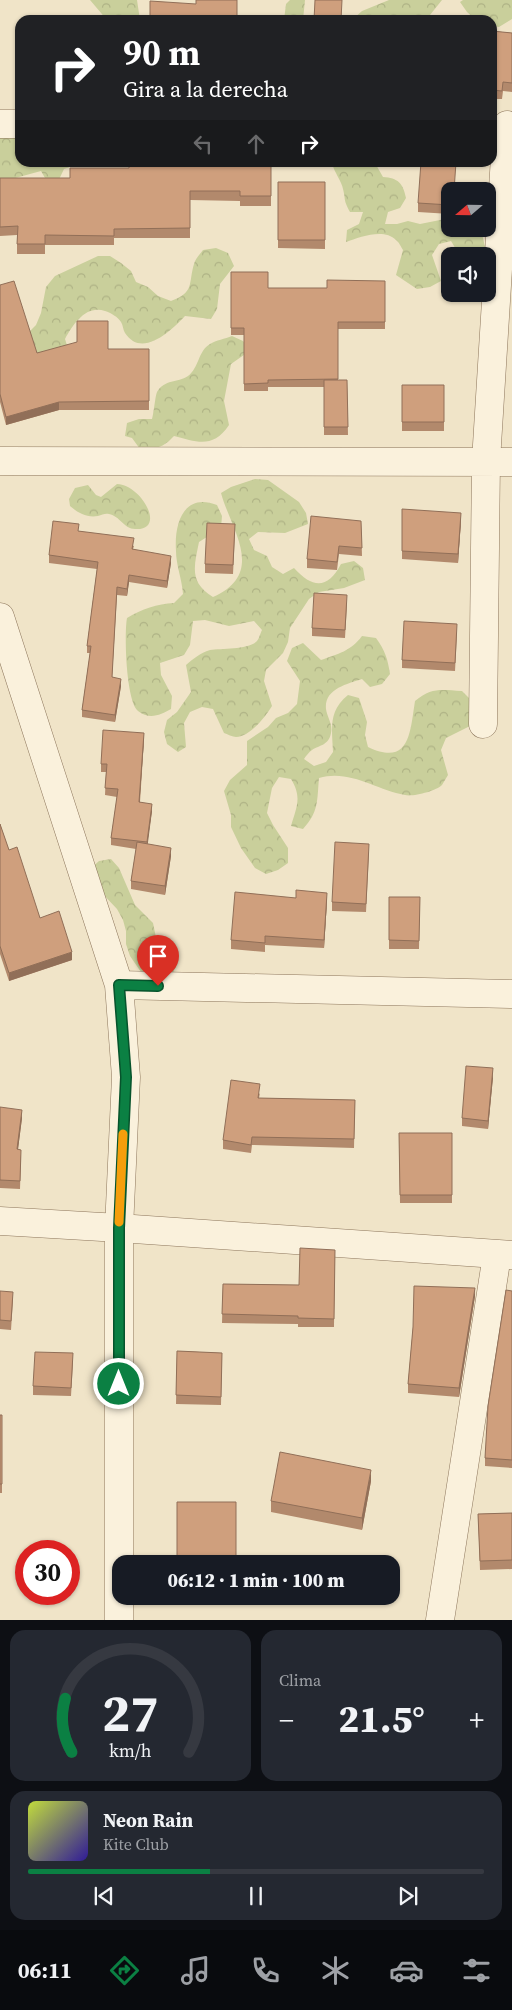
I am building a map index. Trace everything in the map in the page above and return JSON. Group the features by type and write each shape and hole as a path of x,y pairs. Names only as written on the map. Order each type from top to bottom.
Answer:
{"street":[{"path":"0,124 15,124"},
{"path":"483,724 499,462 504,126"},
{"path":"0,461 499,462"},
{"path":"0,617 119,985 126,1077 119,1228 119,1620"},
{"path":"119,985 512,994"},
{"path":"0,1221 504,1255 440,1620"}],"green space":[{"path":"90,0 137,0 139,15 103,15"},
{"path":"290,0 305,0 304,15 285,15 286,4"},
{"path":"389,0 442,0 430,15 358,15 362,11"},
{"path":"463,0 512,0 512,19 497,27 497,15 470,15 460,2"},
{"path":"15,136 15,167 70,167 64,169 53,192 41,171 8,180 0,179 0,138"},
{"path":"333,167 377,167 383,177 399,182 406,198 400,208 388,212 385,224 397,224 408,221 420,224 441,220 441,238 483,238 485,247 455,247 451,241 439,244 432,255 441,281 430,287 417,289 396,275 403,250 391,236 379,234 346,242 347,230 359,224 363,212 350,212 342,186"},
{"path":"216,248 228,253 234,266 220,284 217,309 211,319 185,316 165,334 148,343 140,343 132,340 125,333 121,322 114,315 105,311 92,311 81,317 65,339 72,361 39,360 26,335 36,325 41,313 46,287 55,276 98,256 110,256 131,271 136,282 148,287 158,296 171,301 179,298 187,291 195,262 203,250"},
{"path":"232,336 243,341 251,350 231,364 224,401 229,425 223,433 211,441 204,442 174,436 163,445 146,449 140,449 132,438 125,436 127,423 139,419 152,419 156,394 160,388 167,383 188,376 192,373 206,347 215,341"},
{"path":"255,479 268,480 299,502 306,513 308,524 285,533 258,532 249,539 254,550 267,556 272,567 283,574 294,568 308,580 320,583 331,578 341,564 354,561 363,568 365,580 344,588 319,592 309,599 290,628 288,642 283,653 266,670 264,681 272,706 252,730 236,737 224,733 213,709 202,707 190,712 184,723 186,747 178,752 167,744 164,732 167,720 177,712 191,692 186,665 200,654 210,650 253,644 258,640 262,630 254,621 229,626 205,620 193,621 190,645 184,655 160,663 161,675 172,696 171,709 159,715 151,716 138,711 131,694 126,652 127,618 162,604 174,603 183,594 176,556 177,530 183,513 189,506 196,503 206,502 217,505 222,516 221,528 199,542 195,566 197,580 200,586 213,597 229,587 238,576 242,563 241,550 221,493 231,487"},
{"path":"117,484 126,486 142,499 150,516 149,523 144,528 131,528 109,514 86,516 70,506 69,499 75,488 88,485 96,495 101,497"},
{"path":"362,636 376,638 386,655 390,674 382,684 370,687 362,679 343,685 333,692 326,702 331,727 330,737 326,742 311,751 304,759 314,766 326,762 333,752 332,728 334,714 337,707 348,695 359,698 367,722 365,735 368,747 382,752 392,753 400,749 405,743 409,734 415,701 432,691 462,691 471,700 472,714 470,726 446,738 441,750 448,775 439,787 424,793 409,795 352,778 330,776 319,778 315,811 303,829 291,826 297,802 294,785 291,779 279,777 272,788 267,813 288,848 288,863 278,870 266,874 255,868 241,848 231,827 231,815 224,791 230,780 247,765 247,741 268,727 276,718 288,713 297,704 300,681 287,661 292,648 303,643 321,660 349,649"},
{"path":"111,859 119,868 135,905 153,923 158,947 176,966 171,977 145,978 130,956 126,944 126,931 123,920 117,909 100,891 90,869 99,861"}],"building":[{"path":"196,0 237,0 237,15 150,15 150,1 196,4"},
{"path":"315,0 342,0 341,15 314,15"},
{"path":"497,32 512,33 512,83 503,82 502,91 497,90"},
{"path":"271,167 271,196 240,196 240,191 190,191 190,228 114,229 114,236 45,235 45,244 17,244 18,226 0,227 0,178 70,178 70,168"},
{"path":"421,167 456,167 455,182 441,182 441,204 418,203"},
{"path":"278,182 325,182 325,240 278,240"},
{"path":"231,272 268,272 268,288 327,288 327,280 385,281 385,322 338,322 338,379 268,380 268,383 244,384 244,328 231,328"},
{"path":"14,281 37,353 77,342 77,321 108,321 108,349 149,349 149,401 59,402 6,417 0,394 0,285"},
{"path":"324,380 347,380 348,427 324,427"},
{"path":"402,385 444,385 444,422 402,422"},
{"path":"402,509 461,513 458,554 402,551"},
{"path":"311,516 361,521 362,548 339,546 337,562 307,559"},
{"path":"53,521 79,524 78,531 134,538 132,549 171,556 167,581 129,575 127,589 117,587 112,677 121,679 115,715 82,710 91,646 87,646 98,562 49,555"},
{"path":"207,523 235,524 233,565 205,564"},
{"path":"314,593 347,595 345,630 312,628"},
{"path":"404,621 457,624 455,663 402,660"},
{"path":"103,730 144,733 139,802 152,804 147,842 111,838 118,789 105,788 107,764 101,764"},
{"path":"0,824 9,850 17,847 40,918 59,911 72,952 9,973 0,946"},
{"path":"137,842 171,848 165,886 131,881"},
{"path":"335,842 369,844 366,904 332,902"},
{"path":"296,890 327,893 324,940 265,936 265,943 231,940 235,892 296,898"},
{"path":"389,897 420,897 419,941 389,940"},
{"path":"466,1066 493,1068 488,1121 462,1118"},
{"path":"231,1080 260,1084 258,1098 355,1100 354,1139 252,1137 251,1145 223,1140"},
{"path":"0,1107 22,1110 17,1149 21,1150 20,1181 0,1180"},
{"path":"399,1133 452,1133 452,1195 400,1195"},
{"path":"300,1248 335,1250 334,1319 222,1314 223,1284 299,1285"},
{"path":"414,1286 475,1288 459,1388 408,1384 413,1327"},
{"path":"506,1290 512,1291 512,1460 485,1458 488,1406"},
{"path":"0,1291 13,1292 11,1321 0,1320"},
{"path":"177,1351 222,1353 221,1397 176,1395"},
{"path":"35,1352 73,1353 71,1388 33,1386"},
{"path":"0,1415 2,1415 2,1484 0,1484"},
{"path":"280,1452 371,1470 362,1518 271,1501"},
{"path":"177,1502 236,1502 236,1555 177,1555"},
{"path":"512,1513 512,1560 480,1561 478,1514"}],"slow traffic":[{"path":"119,1222 123,1134"}],"route":[{"path":"119,1384 119,1228 126,1077 119,985 158,986"}]}
